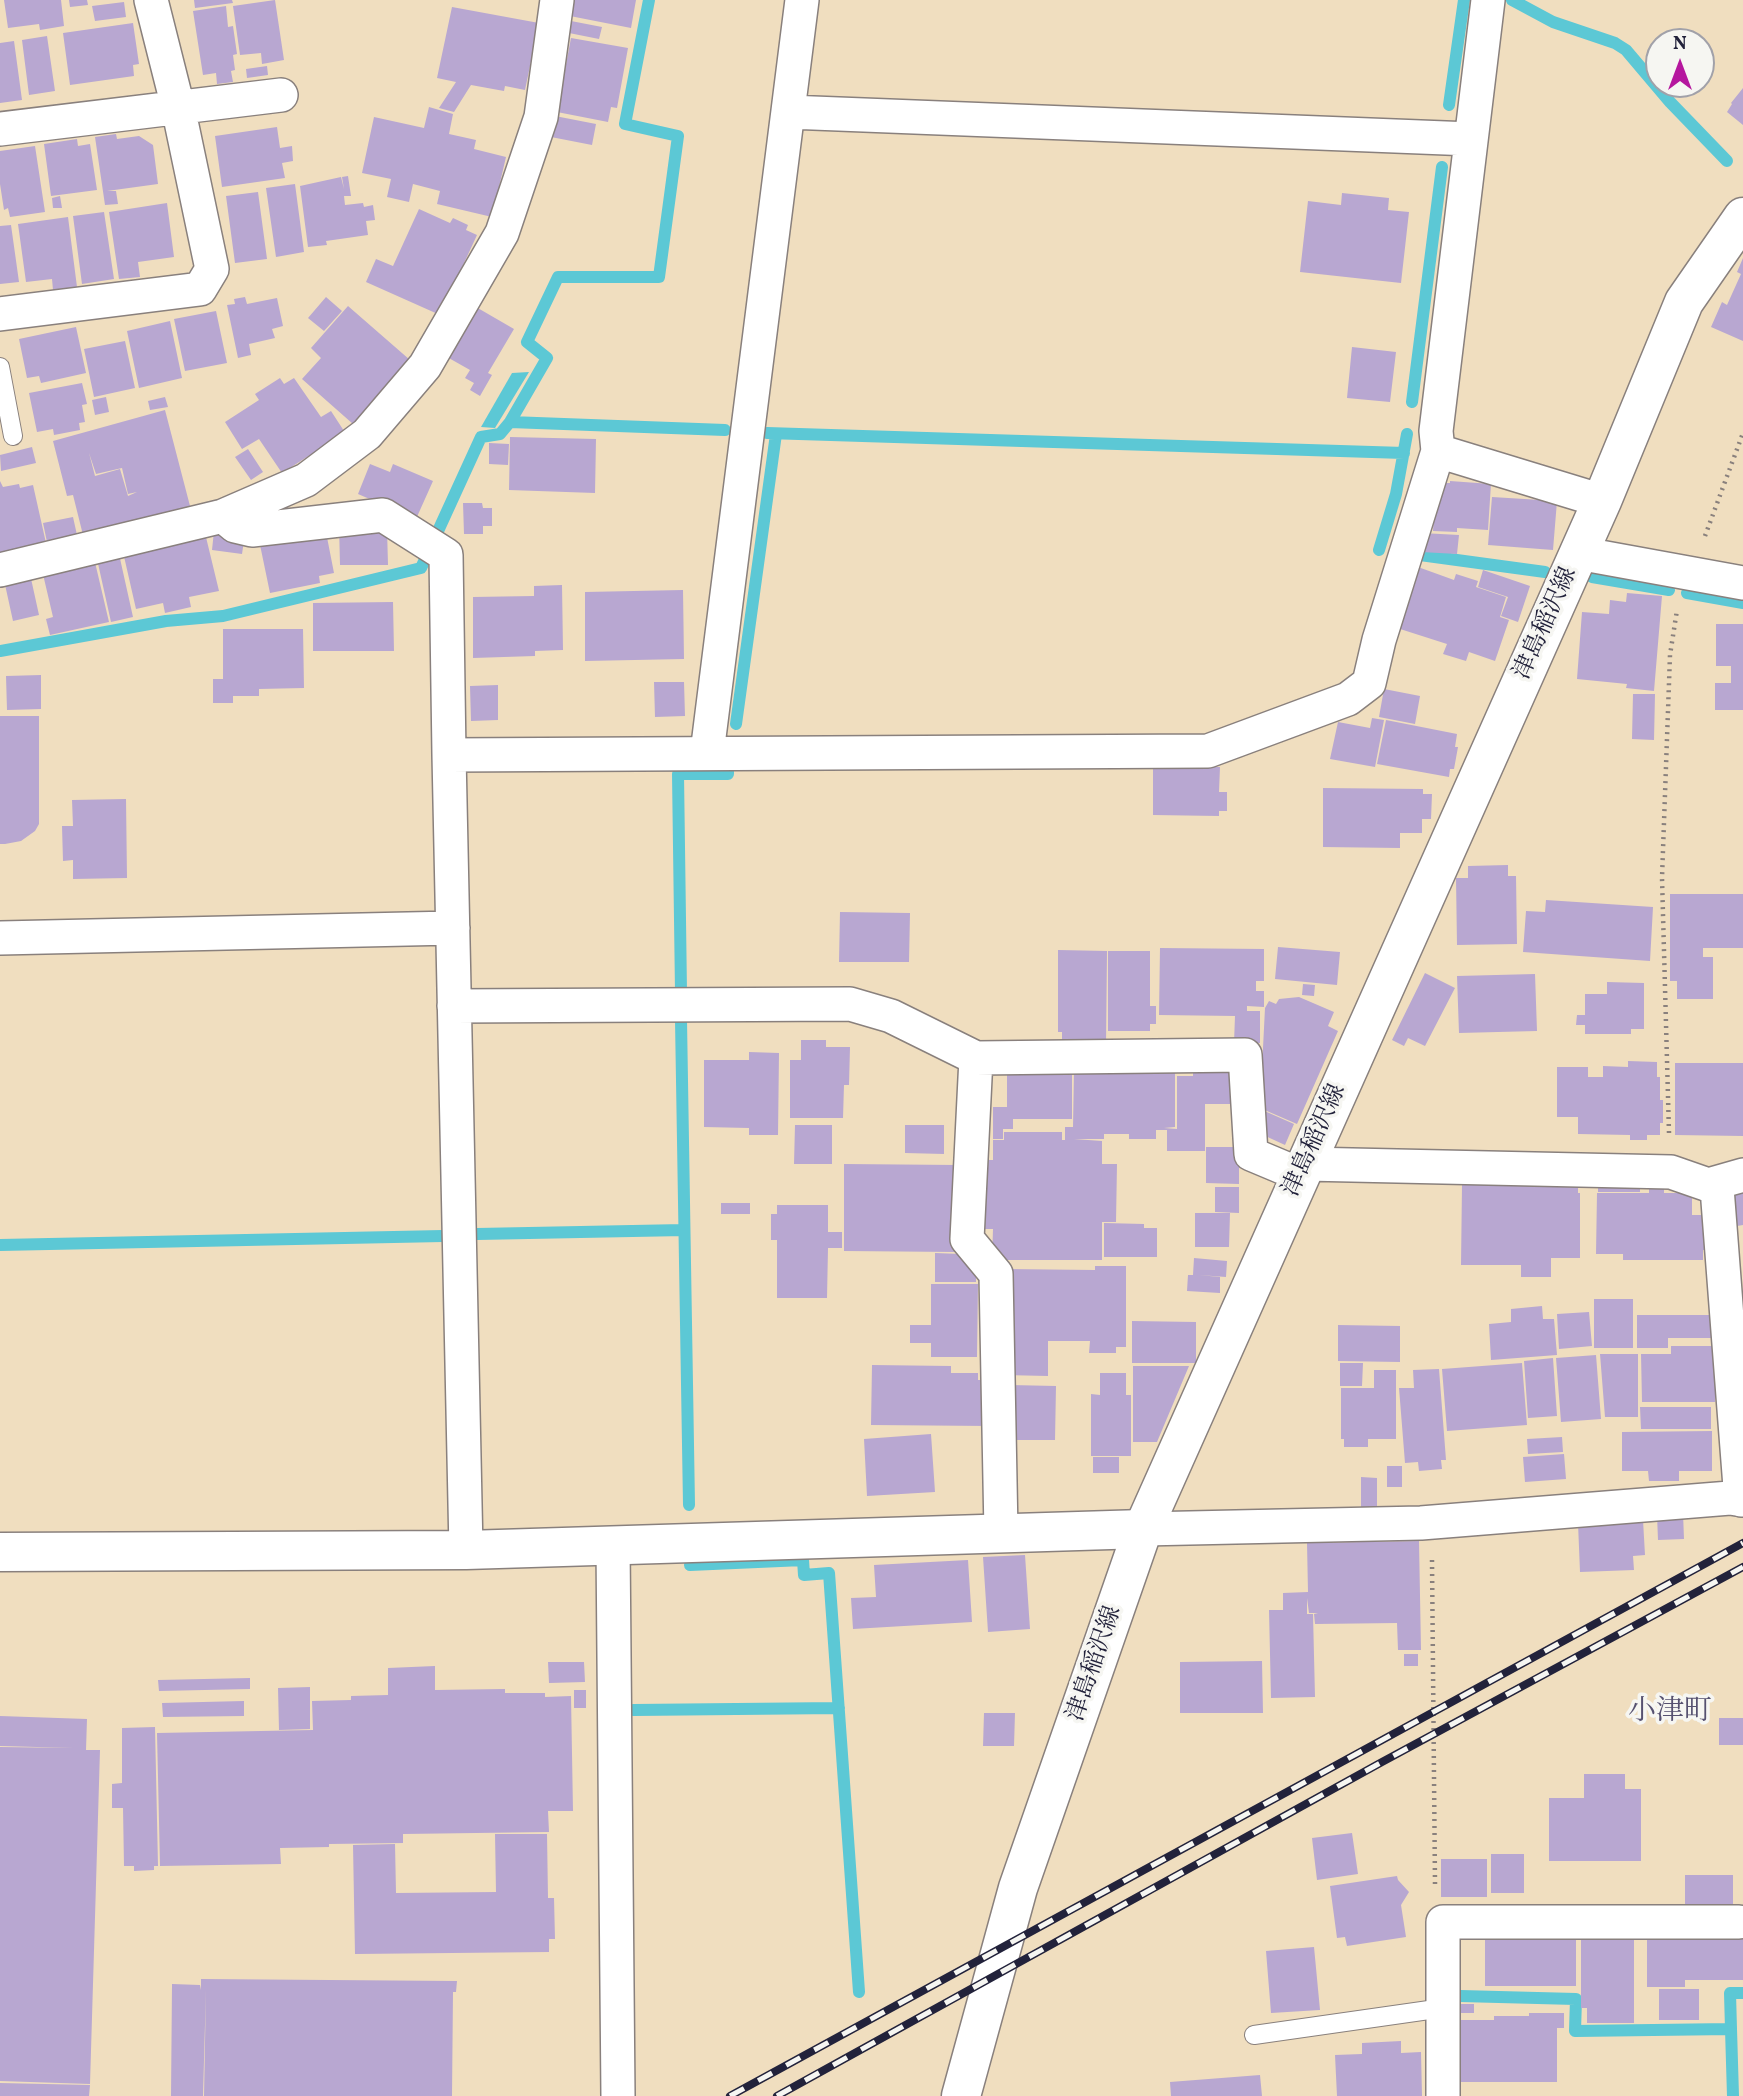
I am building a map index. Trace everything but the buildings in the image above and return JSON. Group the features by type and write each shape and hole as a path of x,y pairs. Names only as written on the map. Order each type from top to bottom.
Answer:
{"main road":[{"name":"津島稲沢線","path":"961,2096 1018,1888 1143,1529 1602,501 1684,302 1743,217"},
{"path":"0,1552 466,1550 1143,1529"}],"street":[{"path":"0,314 200,289 212,270 178,107 151,0"},
{"path":"0,570 223,516 306,480 367,434 425,366 502,233 541,117 557,0"},
{"path":"707,753 802,0"},
{"path":"449,755 1208,751 1348,699 1369,683 1379,640 1438,451 1436,431 1488,0"},
{"path":"0,129 281,95"},
{"path":"788,112 1471,139"},
{"path":"1438,451 1602,501"},
{"path":"223,516 235,526 252,530 383,515 446,555 466,1550"},
{"path":"1578,552 1743,583"},
{"path":"0,938 453,928"},
{"path":"454,1006 850,1004 891,1016 976,1058 1245,1055 1251,1154 1303,1170 1671,1172 1717,1188 1736,1346 1742,1500 1730,1498 1431,1522 1143,1529"},
{"path":"976,1058 967,1239 996,1274 1001,1533"},
{"path":"1708,1185 1743,1175"},
{"path":"613,1545 618,2096"},
{"path":"1443,2096 1443,1922 1740,1922"}],"lane":[{"path":"0,367 13,436"},
{"path":"1254,2035 1443,2008"}],"path":[{"path":"1671,1172 1662,878 1670,655 1687,573 1743,433"},
{"path":"1431,1522 1435,1907 1443,1922"}],"water":[{"path":"529,372 495,428 481,427 512,373"}],"waterway":[{"path":"510,422 547,358 527,342 558,277 659,277 678,136 625,124 649,0"},
{"path":"1449,105 1464,0"},
{"path":"1512,0 1553,22 1615,43 1626,50 1670,102 1727,161"},
{"path":"1412,402 1442,167"},
{"path":"438,531 481,437 500,434 510,422 725,430"},
{"path":"767,433 1404,453"},
{"path":"736,724 776,434"},
{"path":"1379,550 1396,494 1407,434"},
{"path":"1420,555 1545,572"},
{"path":"0,651 166,621 223,616 421,568 426,557"},
{"path":"1592,577 1669,590"},
{"path":"1687,593 1743,603"},
{"path":"681,992 678,774 728,774 728,767"},
{"path":"681,1020 689,1505"},
{"path":"477,1234 684,1230"},
{"path":"0,1245 443,1236"},
{"path":"690,1565 803,1560 804,1575 829,1573 859,1992"},
{"path":"633,1710 839,1708"},
{"path":"1731,2029 1730,1993 1743,1993"},
{"path":"1460,1996 1576,1999 1575,2031 1731,2029 1733,2096"}],"railway":[{"path":"730,2096 1743,1543"},
{"path":"777,2096 1382,1762 1743,1567"}],"district":[{"name":"小津町","path":"1670,1714"}]}
